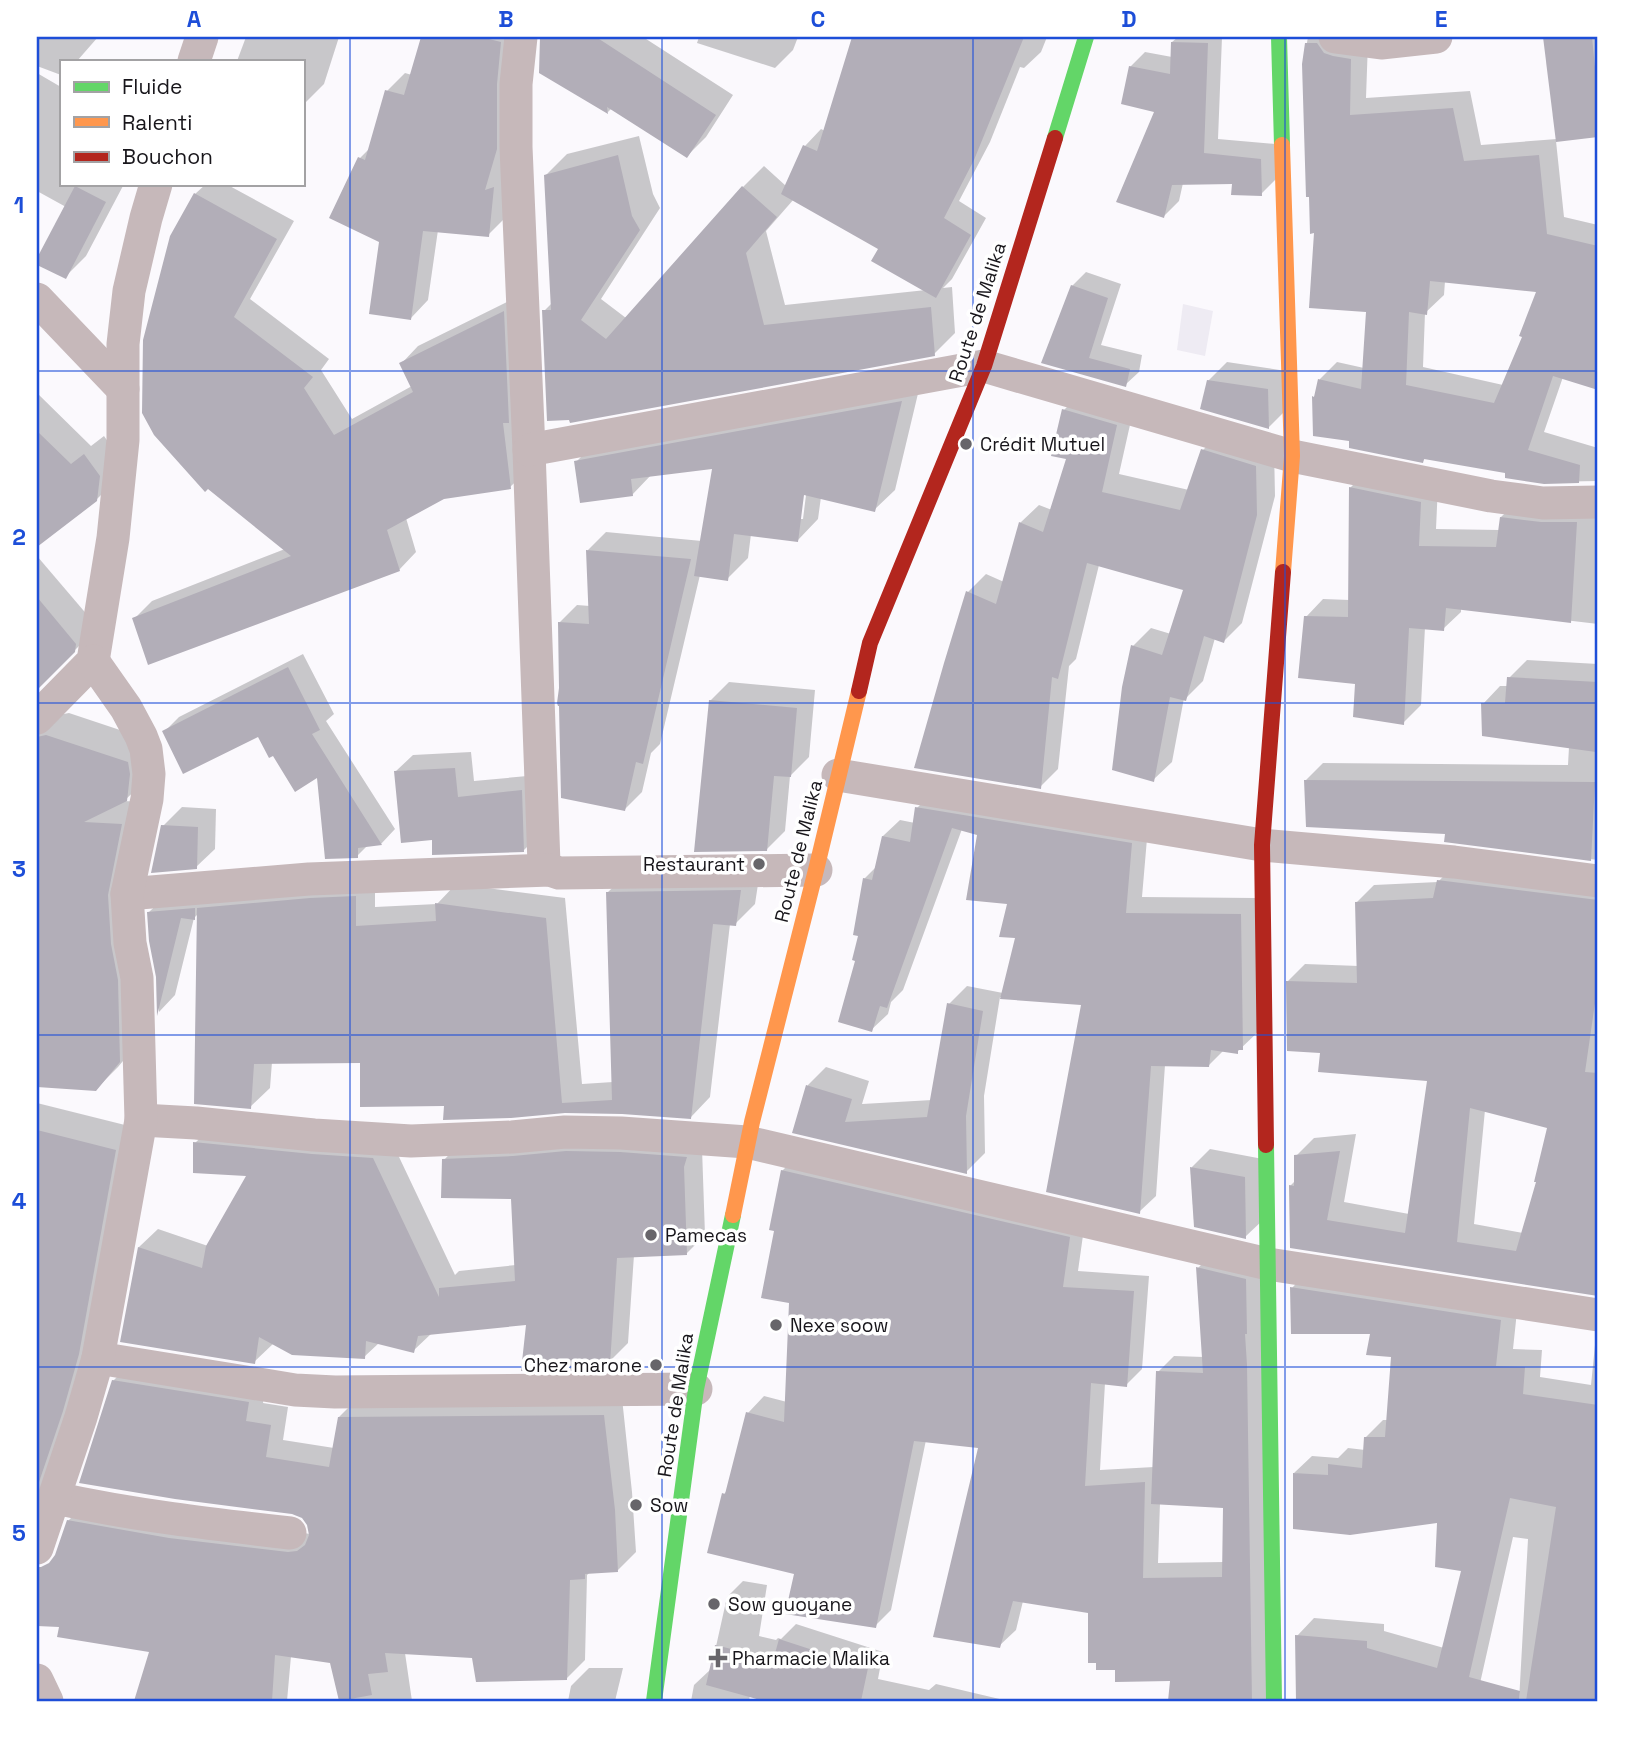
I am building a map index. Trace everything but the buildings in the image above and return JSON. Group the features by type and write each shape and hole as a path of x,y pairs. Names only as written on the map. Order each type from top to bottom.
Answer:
{"main road":[{"name":"Route de Malika","path":"654,1701 696,1389 747,1142 870,643 984,366 1086,37"},
{"path":"1275,1701 1262,845 1292,456 1279,37"}],"street":[{"path":"194,60 202,37"},
{"path":"520,37 516,84 516,147 530,450 544,864 550,870"},
{"path":"1335,37 1381,43 1436,37"},
{"path":"37,718 93,662 113,538 123,440 123,344 129,291 155,186"},
{"path":"37,299 123,389"},
{"path":"530,450 984,366 1292,456 1491,496 1543,503 1598,502"},
{"path":"37,1548 98,1358 141,1119 137,978 130,943 127,894 149,774 146,749 141,736 126,708 93,662"},
{"path":"838,775 1262,845 1454,862 1598,881"},
{"path":"127,894 309,879 550,870 559,873 816,870"},
{"path":"141,1119 411,1141 512,1138 576,1132 747,1142 1268,1264 1598,1315"},
{"path":"98,1358 295,1390 696,1389"},
{"path":"55,1498 154,1517 290,1533"},
{"path":"37,1680 47,1701"}],"shaded area":[{"path":"1183,304 1213,311 1205,356 1177,350"}],"traffic: fast":[{"path":"1055,138 1086,37"},
{"path":"1279,37 1282,145"},
{"path":"1266,1145 1274,1701"},
{"path":"654,1701 696,1389 733,1215"}],"traffic: slow":[{"path":"1282,145 1292,456 1283,572"},
{"path":"733,1215 752,1122 859,691"}],"traffic: jam":[{"path":"859,691 870,643 984,366 1055,138"},
{"path":"1266,1145 1262,845 1283,572"}],"place":[{"name":"Crédit Mutuel","path":"966,444"},
{"name":"Restaurant","path":"759,864"},
{"name":"Pamecas","path":"651,1235"},
{"name":"Nexe soow","path":"776,1325"},
{"name":"Chez marone","path":"656,1365"},
{"name":"Sow","path":"636,1505"},
{"name":"Sow guoyane","path":"714,1604"},
{"name":"Pharmacie Malika","path":"718,1658"}]}
